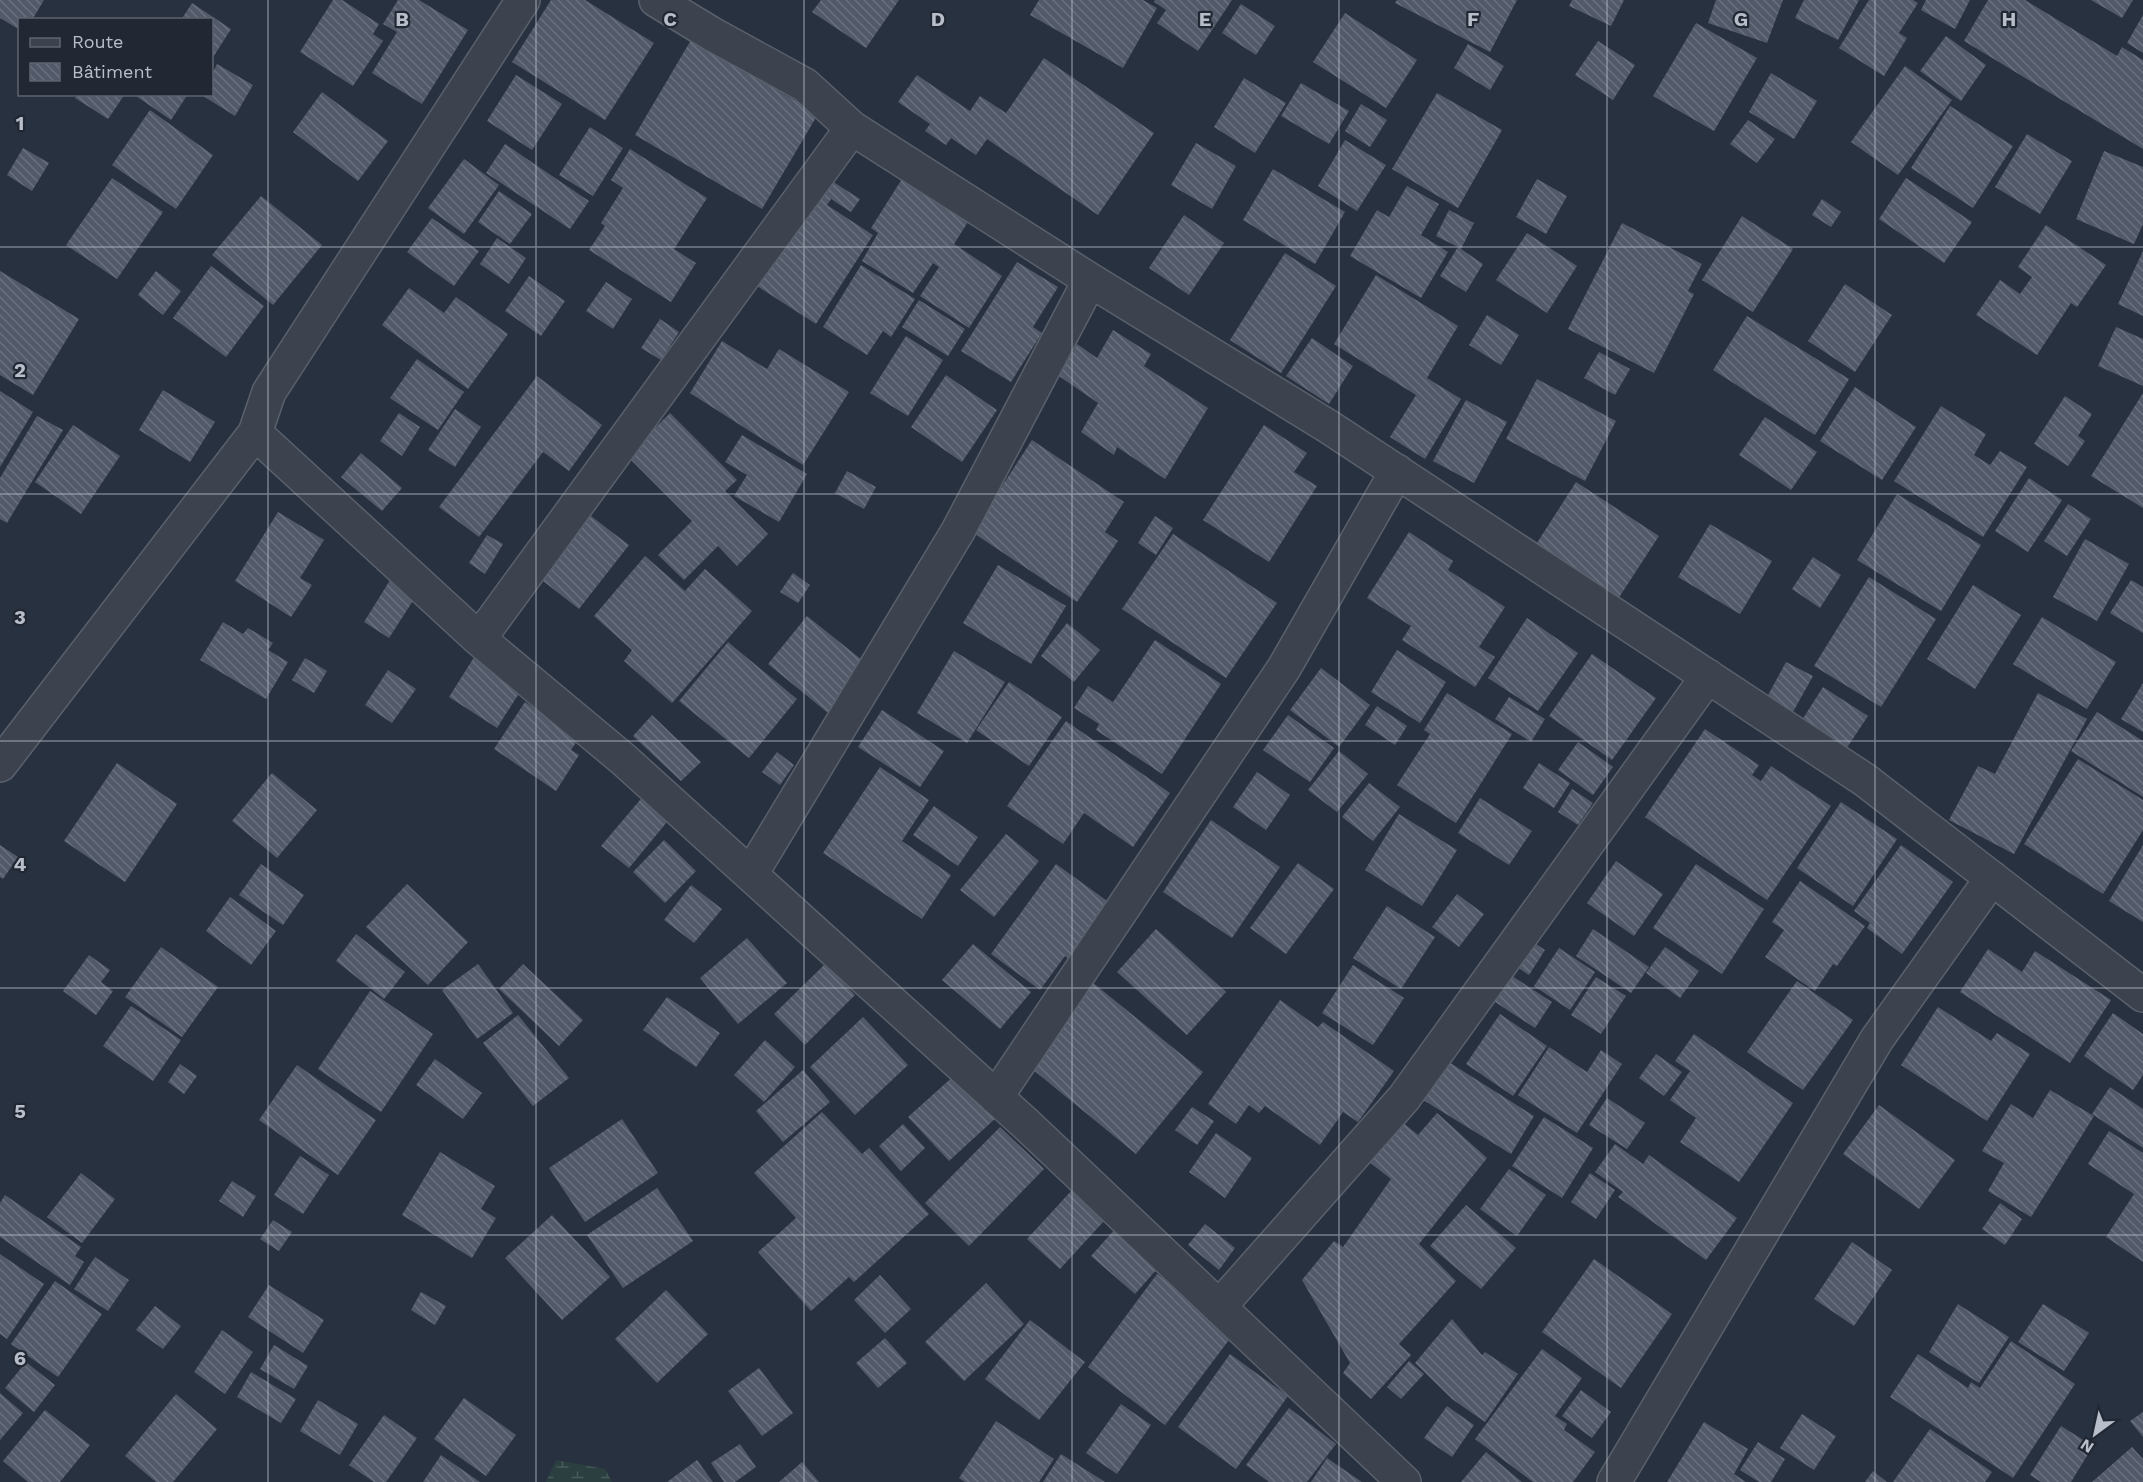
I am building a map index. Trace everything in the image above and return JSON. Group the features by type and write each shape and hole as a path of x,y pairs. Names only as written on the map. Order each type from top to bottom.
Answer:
{"street":[{"path":"0,765 255,433 269,392 523,0"},
{"path":"656,0 805,85 852,128 1090,280 1397,471 1864,780 2143,994"},
{"path":"479,639 852,128"},
{"path":"751,874 958,531 1090,280"},
{"path":"255,433 479,639 623,759 996,1097 1404,1482"},
{"path":"996,1097 1284,668 1397,471"},
{"path":"1219,1307 1404,1098 1708,676"},
{"path":"1614,1482 1877,1039 1992,878"}],"green space":[{"path":"556,1460 605,1469 612,1482 546,1482"}],"building":[{"path":"0,0 44,0 33,18 18,18 18,29 0,18"},
{"path":"333,0 342,0 379,24 373,34 383,41 353,86 300,52"},
{"path":"398,0 419,0 468,30 422,104 372,73 397,32 383,24"},
{"path":"551,0 585,0 654,43 605,120 512,62"},
{"path":"821,0 899,0 866,48 812,12"},
{"path":"1039,0 1143,0 1157,8 1123,68 1030,15"},
{"path":"1155,0 1232,0 1198,51 1157,23 1166,10 1154,2"},
{"path":"1397,0 1517,0 1490,52 1395,3"},
{"path":"1572,0 1624,0 1611,26 1569,6"},
{"path":"1716,0 1783,0 1767,43 1708,23"},
{"path":"1804,0 1859,0 1838,40 1795,18"},
{"path":"1869,0 1913,0 1918,3 1899,33 1907,38 1884,76 1839,48"},
{"path":"1926,0 1970,0 1955,29 1921,10"},
{"path":"1988,0 2025,0 2117,56 2122,47 2143,60 2143,149 1964,41"},
{"path":"2091,0 2133,0 2122,18"},
{"path":"192,3 231,29 213,57 213,18 182,18"},
{"path":"1241,4 1275,26 1256,55 1222,33"},
{"path":"1345,13 1417,60 1386,108 1313,62"},
{"path":"2143,15 2143,53 2127,43"},
{"path":"1696,23 1757,58 1714,131 1653,96"},
{"path":"1946,36 1986,65 1961,101 1920,71"},
{"path":"691,40 818,114 762,209 635,135"},
{"path":"1598,41 1635,65 1613,100 1575,75"},
{"path":"1468,44 1504,66 1490,90 1454,68"},
{"path":"1044,58 1154,133 1098,215 987,139 976,155 951,138 946,145 925,131 930,124 898,102 917,75 970,111 980,96 1006,113"},
{"path":"217,64 253,85 235,116 203,96 213,96 213,72"},
{"path":"1905,66 1952,100 1898,175 1851,142"},
{"path":"1771,73 1817,101 1794,139 1749,112"},
{"path":"516,75 562,104 532,150 487,121"},
{"path":"1244,78 1286,103 1255,153 1214,127"},
{"path":"1301,83 1349,111 1329,144 1281,116"},
{"path":"322,92 388,141 358,181 293,132"},
{"path":"1437,93 1502,130 1458,208 1392,169"},
{"path":"76,96 124,96 108,119 75,98"},
{"path":"136,96 187,96 171,120"},
{"path":"1361,104 1387,120 1370,147 1345,131"},
{"path":"1950,106 2013,146 1973,208 1911,168"},
{"path":"150,110 213,155 176,209 112,165"},
{"path":"1748,120 1775,139 1757,163 1730,144"},
{"path":"590,127 623,148 593,196 559,175"},
{"path":"2027,134 2072,161 2040,214 1995,187"},
{"path":"1345,140 1386,165 1357,211 1318,186"},
{"path":"1196,143 1236,166 1212,209 1171,185"},
{"path":"505,144 589,201 570,229 486,173"},
{"path":"23,148 49,163 32,191 7,175"},
{"path":"630,149 707,198 674,249 696,263 671,302 589,250 605,226 601,223 623,188 611,180"},
{"path":"2104,151 2143,167 2143,224 2134,244 2076,219"},
{"path":"464,159 499,185 464,234 428,208"},
{"path":"1273,169 1345,212 1315,264 1243,220"},
{"path":"907,171 973,214 954,244 1002,276 969,328 920,296 939,267 933,263 913,293 862,261 878,233 871,228"},
{"path":"824,176 860,199 851,212 831,199 827,205 873,235 816,324 754,284"},
{"path":"112,178 163,212 117,279 66,245"},
{"path":"1906,178 1972,222 1944,263 1879,219"},
{"path":"1537,179 1567,196 1546,234 1516,217"},
{"path":"1407,186 1439,204 1421,235 1448,252 1421,298 1350,256 1377,210 1389,217"},
{"path":"499,191 532,214 510,244 478,222"},
{"path":"261,196 322,245 273,305 212,255"},
{"path":"1822,199 1841,212 1831,227 1812,215"},
{"path":"1449,210 1474,223 1461,249 1483,264 1466,292 1440,276 1458,247 1436,236"},
{"path":"1184,215 1224,243 1189,295 1149,268"},
{"path":"1742,216 1793,249 1753,312 1702,280"},
{"path":"432,218 479,251 454,286 407,252"},
{"path":"1622,223 1702,264 1688,291 1694,294 1654,373 1568,329"},
{"path":"2046,225 2106,265 2077,307 2071,303 2037,355 1976,315 2000,280 2020,294 2032,277 2018,267"},
{"path":"1527,233 1577,266 1547,313 1496,280"},
{"path":"497,238 526,258 509,284 480,264"},
{"path":"2143,251 2143,316 2118,304"},
{"path":"1285,253 1336,286 1281,373 1230,340"},
{"path":"1017,262 1058,287 1033,327 1042,333 1011,382 961,351"},
{"path":"861,265 915,299 891,337 883,331 867,355 823,327"},
{"path":"211,266 264,306 226,357 173,318"},
{"path":"0,271 79,319 33,395 0,375"},
{"path":"156,271 181,291 163,315 138,295"},
{"path":"1376,275 1458,326 1427,378 1461,399 1425,459 1390,437 1416,395 1334,344"},
{"path":"529,276 565,301 541,336 505,311"},
{"path":"606,282 632,299 613,329 586,311"},
{"path":"1845,284 1892,315 1855,372 1808,341"},
{"path":"409,288 444,313 456,297 508,334 468,389 382,325"},
{"path":"919,300 965,329 948,356 902,327"},
{"path":"1487,315 1519,335 1501,365 1469,345"},
{"path":"1747,316 1849,379 1815,435 1713,370"},
{"path":"660,319 679,332 661,360 641,348"},
{"path":"2116,327 2143,339 2143,386 2098,366"},
{"path":"1113,330 1151,354 1144,366 1208,408 1165,479 1117,447 1114,455 1081,432 1098,403 1059,376 1077,344 1097,358"},
{"path":"906,336 943,360 908,416 870,393"},
{"path":"1312,338 1353,366 1329,404 1286,376"},
{"path":"722,341 767,369 779,349 849,392 803,465 690,393"},
{"path":"1599,352 1630,369 1615,395 1584,378"},
{"path":"417,359 464,392 438,430 390,398"},
{"path":"946,375 997,410 962,462 911,427"},
{"path":"537,376 602,425 569,471 543,452 479,537 439,507"},
{"path":"1537,379 1616,421 1585,481 1506,439"},
{"path":"1855,387 1916,427 1882,480 1820,441"},
{"path":"163,390 215,422 190,462 139,430"},
{"path":"0,391 33,412 0,467"},
{"path":"2143,393 2143,508 2091,476"},
{"path":"2065,396 2092,414 2078,436 2085,441 2068,466 2034,444"},
{"path":"1466,400 1507,422 1474,483 1433,461"},
{"path":"1941,406 1986,434 1974,455 1990,465 2000,451 2027,467 1983,537 1894,481"},
{"path":"455,409 481,427 455,467 428,450"},
{"path":"399,413 420,427 402,456 380,441"},
{"path":"670,413 737,480 725,491 768,534 737,566 718,546 684,580 658,555 692,521 627,456"},
{"path":"37,416 63,430 7,523 0,519 0,478"},
{"path":"1765,417 1817,452 1791,490 1739,455"},
{"path":"73,425 120,456 81,514 35,482"},
{"path":"1264,425 1307,453 1294,472 1317,486 1269,562 1203,520"},
{"path":"742,435 807,474 779,522 734,496 747,475 725,462"},
{"path":"1032,440 1124,502 1105,532 1118,541 1077,602 972,532"},
{"path":"361,453 402,488 382,511 341,477"},
{"path":"847,471 876,487 864,509 835,493"},
{"path":"2029,478 2062,500 2028,552 1995,531"},
{"path":"1576,482 1659,536 1618,599 1535,546"},
{"path":"1897,494 1981,545 1941,611 1857,560"},
{"path":"2068,504 2091,519 2067,556 2044,541"},
{"path":"583,510 629,545 579,609 534,574"},
{"path":"278,512 324,540 300,578 312,585 291,617 235,581"},
{"path":"1155,516 1173,528 1156,555 1138,543"},
{"path":"1710,524 1772,561 1740,614 1678,577"},
{"path":"1409,532 1453,561 1448,570 1505,607 1479,647 1495,657 1475,687 1402,640 1411,626 1367,598"},
{"path":"1173,534 1277,603 1226,678 1122,609"},
{"path":"487,535 503,544 485,574 469,563"},
{"path":"2085,539 2129,564 2097,621 2053,597"},
{"path":"645,556 685,591 705,569 752,611 672,703 624,661 632,650 594,616"},
{"path":"1813,557 1841,575 1820,608 1792,589"},
{"path":"998,565 1066,606 1031,664 963,623"},
{"path":"793,573 810,585 798,603 780,592"},
{"path":"392,577 418,593 389,638 364,622"},
{"path":"1869,577 1936,619 1881,707 1814,666"},
{"path":"2131,580 2143,587 2143,633 2110,613"},
{"path":"1973,585 2021,615 1975,689 1927,659"},
{"path":"807,616 862,660 854,669 865,677 833,717 768,664"},
{"path":"2042,617 2116,662 2087,709 2013,664"},
{"path":"1527,618 1578,653 1538,711 1488,678"},
{"path":"223,622 243,634 248,628 273,643 268,650 288,662 266,699 200,660"},
{"path":"1067,623 1100,650 1074,682 1041,656"},
{"path":"1155,640 1221,684 1162,774 1096,730 1099,724 1074,708 1088,686 1113,702"},
{"path":"728,642 797,699 749,758 679,701"},
{"path":"1397,650 1446,682 1420,723 1371,692"},
{"path":"954,651 1005,682 967,743 917,713"},
{"path":"476,654 525,684 497,728 449,697"},
{"path":"1592,654 1656,698 1612,760 1549,716"},
{"path":"305,658 327,671 314,693 292,680"},
{"path":"1786,662 1813,676 1793,712 1767,697"},
{"path":"1321,668 1370,705 1339,747 1290,710"},
{"path":"388,670 416,689 392,723 365,705"},
{"path":"1009,682 1062,717 1029,766 976,730"},
{"path":"2143,683 2143,732 2121,719"},
{"path":"1823,687 1868,716 1846,749 1802,720"},
{"path":"1447,693 1512,734 1456,823 1397,785 1430,734 1424,730"},
{"path":"2038,693 2087,719 2014,854 1949,820 1978,766 1995,774"},
{"path":"1509,697 1545,719 1531,742 1495,719"},
{"path":"525,702 579,738 571,750 579,755 556,791 494,749"},
{"path":"1377,706 1407,726 1395,745 1365,725"},
{"path":"882,710 944,751 920,787 858,747"},
{"path":"2097,712 2143,741 2143,797 2071,751"},
{"path":"652,715 701,762 681,781 633,736"},
{"path":"1288,715 1334,748 1310,782 1263,750"},
{"path":"1066,721 1170,793 1133,847 1084,813 1063,844 1007,806"},
{"path":"1705,729 1759,765 1752,775 1761,781 1771,766 1831,806 1767,900 1645,817"},
{"path":"1578,742 1613,767 1593,795 1558,770"},
{"path":"1339,751 1368,774 1337,812 1308,790"},
{"path":"777,752 794,765 780,785 762,772"},
{"path":"2078,759 2143,800 2143,830 2103,894 2024,844"},
{"path":"117,763 177,804 125,882 64,841"},
{"path":"1539,763 1570,783 1554,808 1523,788"},
{"path":"880,767 929,800 902,841 951,875 922,919 823,853"},
{"path":"1257,772 1290,795 1266,830 1233,807"},
{"path":"272,773 317,810 277,858 232,821"},
{"path":"1369,783 1400,807 1373,841 1342,817"},
{"path":"1572,789 1593,803 1578,825 1558,812"},
{"path":"645,794 672,816 629,868 601,846"},
{"path":"1480,798 1532,831 1509,865 1458,833"},
{"path":"1841,802 1897,839 1853,906 1797,868"},
{"path":"934,806 978,837 958,866 913,835"},
{"path":"1399,814 1457,850 1422,906 1365,870"},
{"path":"1211,820 1280,867 1232,938 1163,892"},
{"path":"1006,834 1039,861 994,917 960,890"},
{"path":"664,840 696,871 665,903 633,872"},
{"path":"0,845 18,857 3,879 0,877"},
{"path":"1901,845 1953,882 1902,954 1867,928 1870,923 1854,911"},
{"path":"2143,845 2143,922 2109,901"},
{"path":"1616,861 1663,894 1634,936 1587,903"},
{"path":"1298,863 1334,889 1286,954 1250,928"},
{"path":"261,864 304,895 283,925 239,895"},
{"path":"1056,864 1110,903 1070,960 1065,956 1040,990 991,954"},
{"path":"1696,864 1764,909 1722,974 1653,928"},
{"path":"1800,881 1865,926 1837,966 1833,964 1815,991 1765,957 1784,930 1772,922"},
{"path":"407,884 468,942 428,985 366,927"},
{"path":"691,885 722,909 694,943 664,920"},
{"path":"1457,894 1484,914 1459,947 1432,927"},
{"path":"230,897 276,931 251,965 206,931"},
{"path":"1387,906 1435,937 1401,989 1353,958"},
{"path":"1156,929 1226,992 1187,1035 1117,972"},
{"path":"1593,929 1649,967 1631,993 1576,956"},
{"path":"356,934 405,972 384,999 336,961"},
{"path":"1524,936 1545,950 1529,975 1508,961"},
{"path":"747,938 787,983 738,1024 700,978"},
{"path":"973,944 1031,992 1000,1029 942,980"},
{"path":"161,947 218,987 182,1037 125,997"},
{"path":"1665,947 1699,971 1680,998 1646,973"},
{"path":"1559,948 1595,972 1570,1010 1534,986"},
{"path":"1988,949 2022,972 2035,951 2111,1000 2070,1063 1960,992"},
{"path":"89,955 110,970 101,982 113,991 96,1015 63,991"},
{"path":"478,964 513,1013 477,1039 442,990"},
{"path":"523,964 583,1020 559,1046 499,989"},
{"path":"825,964 855,995 805,1045 774,1014"},
{"path":"1353,965 1404,998 1373,1045 1322,1013"},
{"path":"1512,976 1552,1002 1535,1028 1495,1002"},
{"path":"1596,977 1626,996 1601,1034 1571,1015"},
{"path":"1797,981 1853,1020 1803,1090 1747,1052"},
{"path":"1092,982 1203,1072 1136,1154 1026,1064"},
{"path":"370,991 433,1034 381,1112 318,1069"},
{"path":"667,997 720,1033 696,1067 643,1030"},
{"path":"1280,1000 1318,1027 1323,1022 1394,1071 1358,1122 1343,1112 1320,1145 1265,1106 1259,1113 1249,1105 1236,1124 1208,1104"},
{"path":"131,1006 181,1040 153,1081 103,1046"},
{"path":"1938,1007 1991,1041 1997,1033 2030,1054 1987,1121 1901,1065"},
{"path":"2113,1013 2143,1034 2143,1075 2133,1090 2084,1056"},
{"path":"1500,1014 1547,1046 1513,1096 1466,1064"},
{"path":"518,1015 569,1078 533,1106 483,1043"},
{"path":"863,1017 908,1065 855,1115 810,1067"},
{"path":"1694,1034 1793,1103 1739,1182 1680,1142 1696,1118 1670,1100 1690,1071 1675,1061"},
{"path":"765,1040 795,1067 764,1102 734,1075"},
{"path":"1549,1047 1587,1072 1601,1050 1622,1064 1577,1133 1518,1095"},
{"path":"1656,1054 1682,1072 1664,1096 1639,1078"},
{"path":"435,1059 482,1093 463,1119 416,1085"},
{"path":"1444,1059 1534,1116 1511,1154 1420,1098"},
{"path":"180,1064 197,1076 184,1094 168,1082"},
{"path":"297,1065 376,1120 338,1175 259,1120"},
{"path":"803,1070 830,1102 783,1142 756,1111"},
{"path":"957,1073 997,1117 949,1161 908,1117"},
{"path":"2110,1087 2143,1109 2143,1148 2092,1114"},
{"path":"2050,1090 2094,1116 2031,1217 1988,1191 2004,1163 1982,1151 2011,1104 2033,1118"},
{"path":"1607,1098 1645,1123 1627,1149 1589,1125"},
{"path":"1879,1105 1955,1160 1919,1209 1843,1154"},
{"path":"1192,1107 1214,1121 1197,1145 1175,1130"},
{"path":"822,1112 862,1154 869,1148 929,1214 854,1282 849,1277 811,1311 758,1252 796,1218 754,1173"},
{"path":"1437,1113 1487,1158 1419,1244 1456,1281 1399,1344 1411,1355 1371,1399 1343,1373 1350,1363 1302,1280 1334,1241 1343,1247 1391,1179 1369,1162 1401,1121 1418,1135"},
{"path":"1544,1117 1593,1148 1562,1198 1512,1166"},
{"path":"622,1119 658,1173 585,1222 549,1168"},
{"path":"903,1124 925,1148 901,1171 879,1146"},
{"path":"1000,1127 1044,1169 969,1246 925,1203"},
{"path":"2109,1131 2143,1153 2143,1262 2106,1237 2134,1194 2088,1164"},
{"path":"1216,1133 1252,1158 1225,1198 1189,1172"},
{"path":"1615,1144 1643,1164 1649,1155 1737,1218 1706,1260 1618,1197 1623,1192 1595,1172"},
{"path":"440,1152 495,1186 481,1209 496,1218 472,1258 402,1215"},
{"path":"300,1156 329,1175 303,1214 274,1195"},
{"path":"1509,1169 1546,1195 1517,1236 1480,1209"},
{"path":"81,1173 115,1199 82,1243 47,1217"},
{"path":"1590,1173 1615,1190 1596,1219 1571,1202"},
{"path":"232,1181 256,1196 243,1217 219,1201"},
{"path":"657,1188 693,1241 623,1288 587,1235"},
{"path":"1072,1190 1105,1220 1060,1269 1027,1239"},
{"path":"5,1195 81,1247 75,1256 84,1262 70,1285 0,1237 0,1203"},
{"path":"2000,1203 2022,1219 2005,1245 1982,1229"},
{"path":"1466,1205 1516,1248 1481,1289 1430,1246"},
{"path":"552,1215 610,1277 562,1320 505,1258"},
{"path":"273,1220 292,1232 279,1251 260,1239"},
{"path":"1205,1224 1235,1248 1219,1270 1188,1245"},
{"path":"1115,1229 1158,1268 1135,1294 1091,1256"},
{"path":"1852,1242 1892,1270 1854,1326 1814,1299"},
{"path":"0,1254 44,1284 7,1339 0,1334"},
{"path":"95,1257 129,1280 108,1311 74,1289"},
{"path":"1594,1259 1672,1314 1621,1388 1542,1332"},
{"path":"1157,1274 1235,1332 1165,1425 1088,1367"},
{"path":"880,1275 911,1309 885,1333 854,1300"},
{"path":"55,1281 102,1314 58,1377 11,1344"},
{"path":"986,1283 1024,1324 964,1381 925,1342"},
{"path":"269,1285 324,1320 303,1353 248,1317"},
{"path":"666,1290 708,1334 657,1383 615,1339"},
{"path":"421,1292 446,1306 435,1325 411,1310"},
{"path":"1958,1304 2009,1337 1979,1383 1929,1352"},
{"path":"2043,1304 2089,1333 2064,1371 2018,1342"},
{"path":"155,1306 181,1326 163,1349 136,1330"},
{"path":"1452,1319 1482,1355 1485,1352 1518,1374 1485,1422 1452,1399 1415,1363"},
{"path":"1030,1320 1085,1362 1039,1420 985,1379"},
{"path":"222,1330 253,1352 225,1394 194,1372"},
{"path":"885,1338 907,1363 878,1388 856,1363"},
{"path":"2011,1341 2075,1384 2013,1478 1890,1397 1918,1354 1968,1388 1971,1382 1980,1388"},
{"path":"274,1345 308,1366 294,1389 260,1369"},
{"path":"1542,1349 1582,1378 1555,1416 1567,1424 1564,1430 1595,1452 1573,1482 1533,1482 1475,1439"},
{"path":"1230,1354 1288,1396 1236,1469 1178,1427"},
{"path":"1409,1361 1424,1374 1401,1399 1387,1387"},
{"path":"26,1362 55,1385 34,1412 5,1388"},
{"path":"759,1368 793,1413 762,1436 728,1391"},
{"path":"251,1372 296,1399 281,1423 237,1397"},
{"path":"1581,1390 1611,1412 1592,1438 1562,1416"},
{"path":"0,1393 23,1413 0,1440"},
{"path":"176,1394 217,1429 173,1482 156,1482 125,1456"},
{"path":"464,1398 516,1435 486,1476 434,1439"},
{"path":"318,1400 358,1424 340,1455 300,1431"},
{"path":"1121,1404 1151,1425 1117,1474 1086,1453"},
{"path":"1447,1406 1474,1425 1452,1457 1424,1438"},
{"path":"1289,1408 1336,1444 1307,1482 1269,1482 1246,1465"},
{"path":"45,1410 90,1445 60,1482 28,1482 3,1461"},
{"path":"2143,1412 2143,1437 2130,1421"},
{"path":"1802,1414 1836,1436 1814,1470 1780,1448"},
{"path":"384,1415 417,1438 386,1482 374,1482 349,1465"},
{"path":"996,1421 1054,1459 1039,1482 965,1482 959,1478"},
{"path":"1704,1422 1748,1449 1734,1474 1746,1482 1667,1482"},
{"path":"2061,1426 2093,1446 2071,1482 2041,1482 2030,1475"},
{"path":"1930,1429 1992,1472 1985,1482 1893,1482"},
{"path":"1758,1442 1785,1459 1771,1482 1759,1482 1740,1470"},
{"path":"740,1444 756,1467 735,1482 724,1482 711,1463"},
{"path":"2132,1447 2143,1459 2143,1482 2092,1482"},
{"path":"1486,1452 1522,1482 1461,1482"},
{"path":"1061,1454 1105,1482 1043,1482"},
{"path":"441,1455 480,1482 423,1482"},
{"path":"1327,1458 1362,1482 1311,1482"},
{"path":"697,1460 713,1482 667,1482"},
{"path":"802,1462 819,1482 779,1482"},
{"path":"1873,1471 1887,1482 1865,1482"}]}
